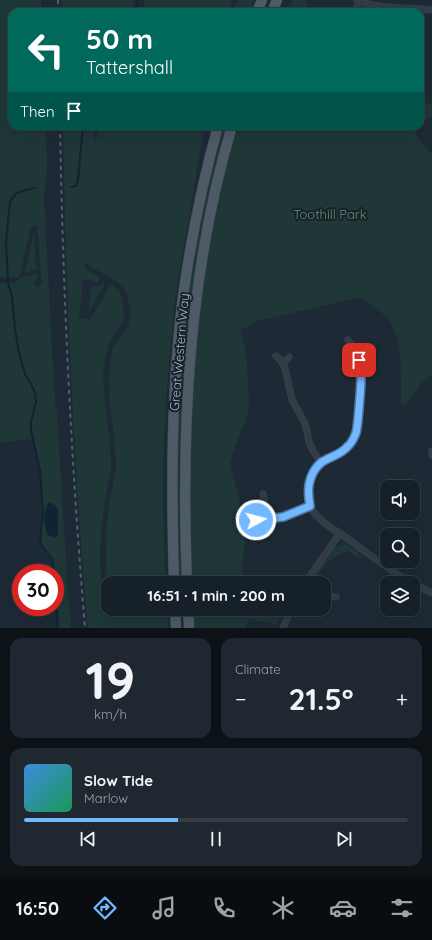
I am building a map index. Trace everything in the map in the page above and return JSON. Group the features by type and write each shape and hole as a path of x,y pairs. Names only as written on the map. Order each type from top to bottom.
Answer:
{"main road":[{"name":"Great Western Way","path":"174,576 172,506 173,436 175,386 180,328 185,282 196,218 217,130"},
{"name":"Great Western Way","path":"187,576 185,483 186,424 194,318 207,232 231,130"},
{"path":"175,616 176,628"},
{"path":"188,616 189,628"}],"street":[{"path":"358,1 392,8"},
{"path":"348,340 356,345 361,368 356,432 350,445 346,449 321,462 313,473 310,480 308,494 310,506 320,518 387,568 400,576"},
{"path":"276,356 283,364 288,379 292,400 305,423 309,442 313,451 321,462"},
{"path":"283,364 289,357"},
{"path":"264,494 267,518"},
{"path":"256,520 283,517 310,506"},
{"path":"310,576 340,533"},
{"path":"420,587 432,593"},
{"path":"331,596 336,597"},
{"path":"284,628 288,616"}],"green space":[{"path":"0,0 41,0 41,8 8,8 8,130 44,130 46,132 47,167 44,198 55,404 57,412 71,628 58,628 57,616 64,616 64,564 53,564 42,548 41,485 33,439 0,443 0,283 15,283 23,276 30,277 37,274 37,280 34,281 34,286 40,287 40,285 42,285 37,226 31,226 20,275 17,278 0,278"},
{"path":"62,0 133,0 133,8 62,8"},
{"path":"145,0 232,0 229,8 144,8"},
{"path":"238,0 254,0 251,8 234,8"},
{"path":"293,0 307,0 306,8 290,8"},
{"path":"424,103 432,105 432,116 424,121"},
{"path":"63,130 94,130 95,144 98,130 204,130 175,299 166,400 163,502 165,576 106,576 106,539 109,505 116,463 109,377 112,351 129,323 130,307 127,295 123,288 114,280 86,262 84,266 85,269 100,278 97,284 95,281 83,279 79,318 90,320 110,286 112,285 119,291 122,298 124,314 123,321 110,343 103,374 110,441 111,472 101,530 101,616 167,616 168,628 88,628 74,440 68,314"},
{"path":"222,130 227,130 197,263 183,576 178,576 177,449 180,378 190,279 198,235"},
{"name":"Toothill Park","path":"235,130 416,130 416,136 432,154 432,374 421,384 406,404 401,404 399,350 394,330 388,318 361,297 257,321 244,329 240,329 246,353 249,398 248,412 230,462 245,524 242,576 192,576 190,459 194,360 204,272 218,200"},
{"path":"34,233 36,270 28,273 25,271"},
{"path":"103,282 103,287 88,314 91,288 100,286"},
{"path":"341,545 348,545 358,551 358,557 347,551 328,561 317,576 314,576 332,549"},
{"path":"193,616 280,616 276,625 249,618 246,628 194,628"}],"water":[{"path":"50,502 55,505 58,510 58,535 54,538 47,534 45,522 47,505"}],"waterway":[{"path":"136,8 138,0"},
{"path":"71,187 76,186 78,180 83,130"},
{"path":"35,188 17,193 13,197 10,203 6,242 8,283 12,297 19,353 25,374 35,393 36,402 31,422 31,430 40,471 43,512 40,539 43,548 52,559 53,564"},
{"path":"57,616 58,628"}],"railway":[{"path":"58,0 58,8"},
{"path":"60,130 68,377 85,628"}],"route":[{"path":"256,520 283,517 310,506 308,488 313,473 321,462 342,452 350,445 357,426 361,378 359,360"}]}
